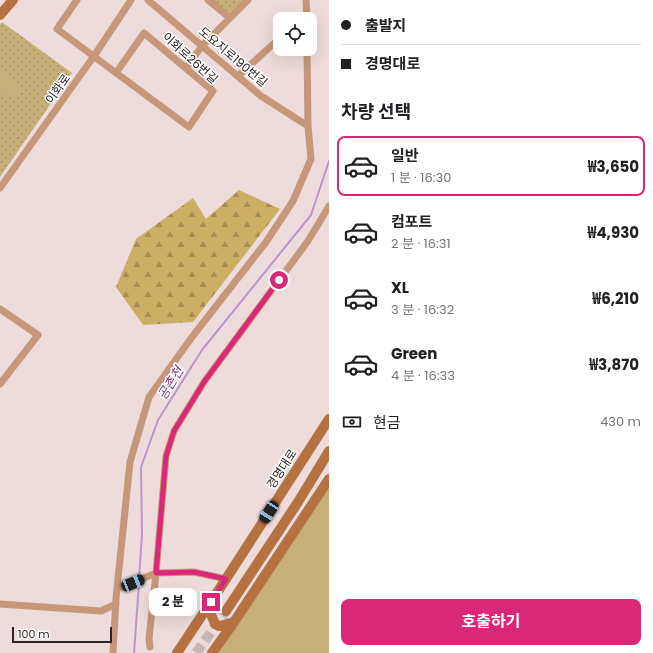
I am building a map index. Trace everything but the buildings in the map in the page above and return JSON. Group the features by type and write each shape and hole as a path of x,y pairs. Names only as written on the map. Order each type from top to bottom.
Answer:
{"main road":[{"path":"0,15 13,0"},
{"name":"경명대로","path":"177,653 329,419"},
{"path":"226,611 298,502 329,451"},
{"path":"212,653 329,479"},
{"path":"211,602 211,614 215,624 220,626 234,622"}],"street":[{"name":"이화로26번길","path":"77,0 57,29 94,56 116,73 189,127 213,91 144,33 116,73"},
{"name":"이화로","path":"0,188 94,56 131,0"},
{"name":"도요지로190번길","path":"148,0 261,96 308,126"},
{"path":"208,0 230,18"},
{"path":"186,68 202,46 248,0"},
{"path":"306,0 307,12"},
{"path":"238,76 273,44"},
{"path":"113,653 116,604 120,588 130,462 149,397 192,337 266,242 292,201 311,159 308,126 307,56"},
{"path":"150,647 149,639 166,456 174,431 204,382 308,241 329,206"},
{"path":"0,309 38,335 0,384"},
{"path":"120,588 155,573 194,572 226,579"},
{"path":"0,604 101,611 116,604"}],"green space":[{"path":"239,190 280,209 193,322 143,325 116,287 136,239 193,198 206,219"}],"shaded area":[{"path":"209,0 247,0 230,17"},
{"path":"2,22 72,73 0,177 0,25"},
{"path":"0,71 22,86 13,99 0,90"},
{"path":"329,487 329,653 217,653"}],"waterway":[{"name":"공촌천","path":"139,578 142,535 141,467 158,420 202,350 311,215 329,161"},
{"name":"공촌천","path":"134,653 139,583"}],"tunnel":[{"path":"196,653 226,611"}],"route":[{"path":"211,602 226,579 194,572 156,573 166,456 174,431 204,382 279,280"}]}
